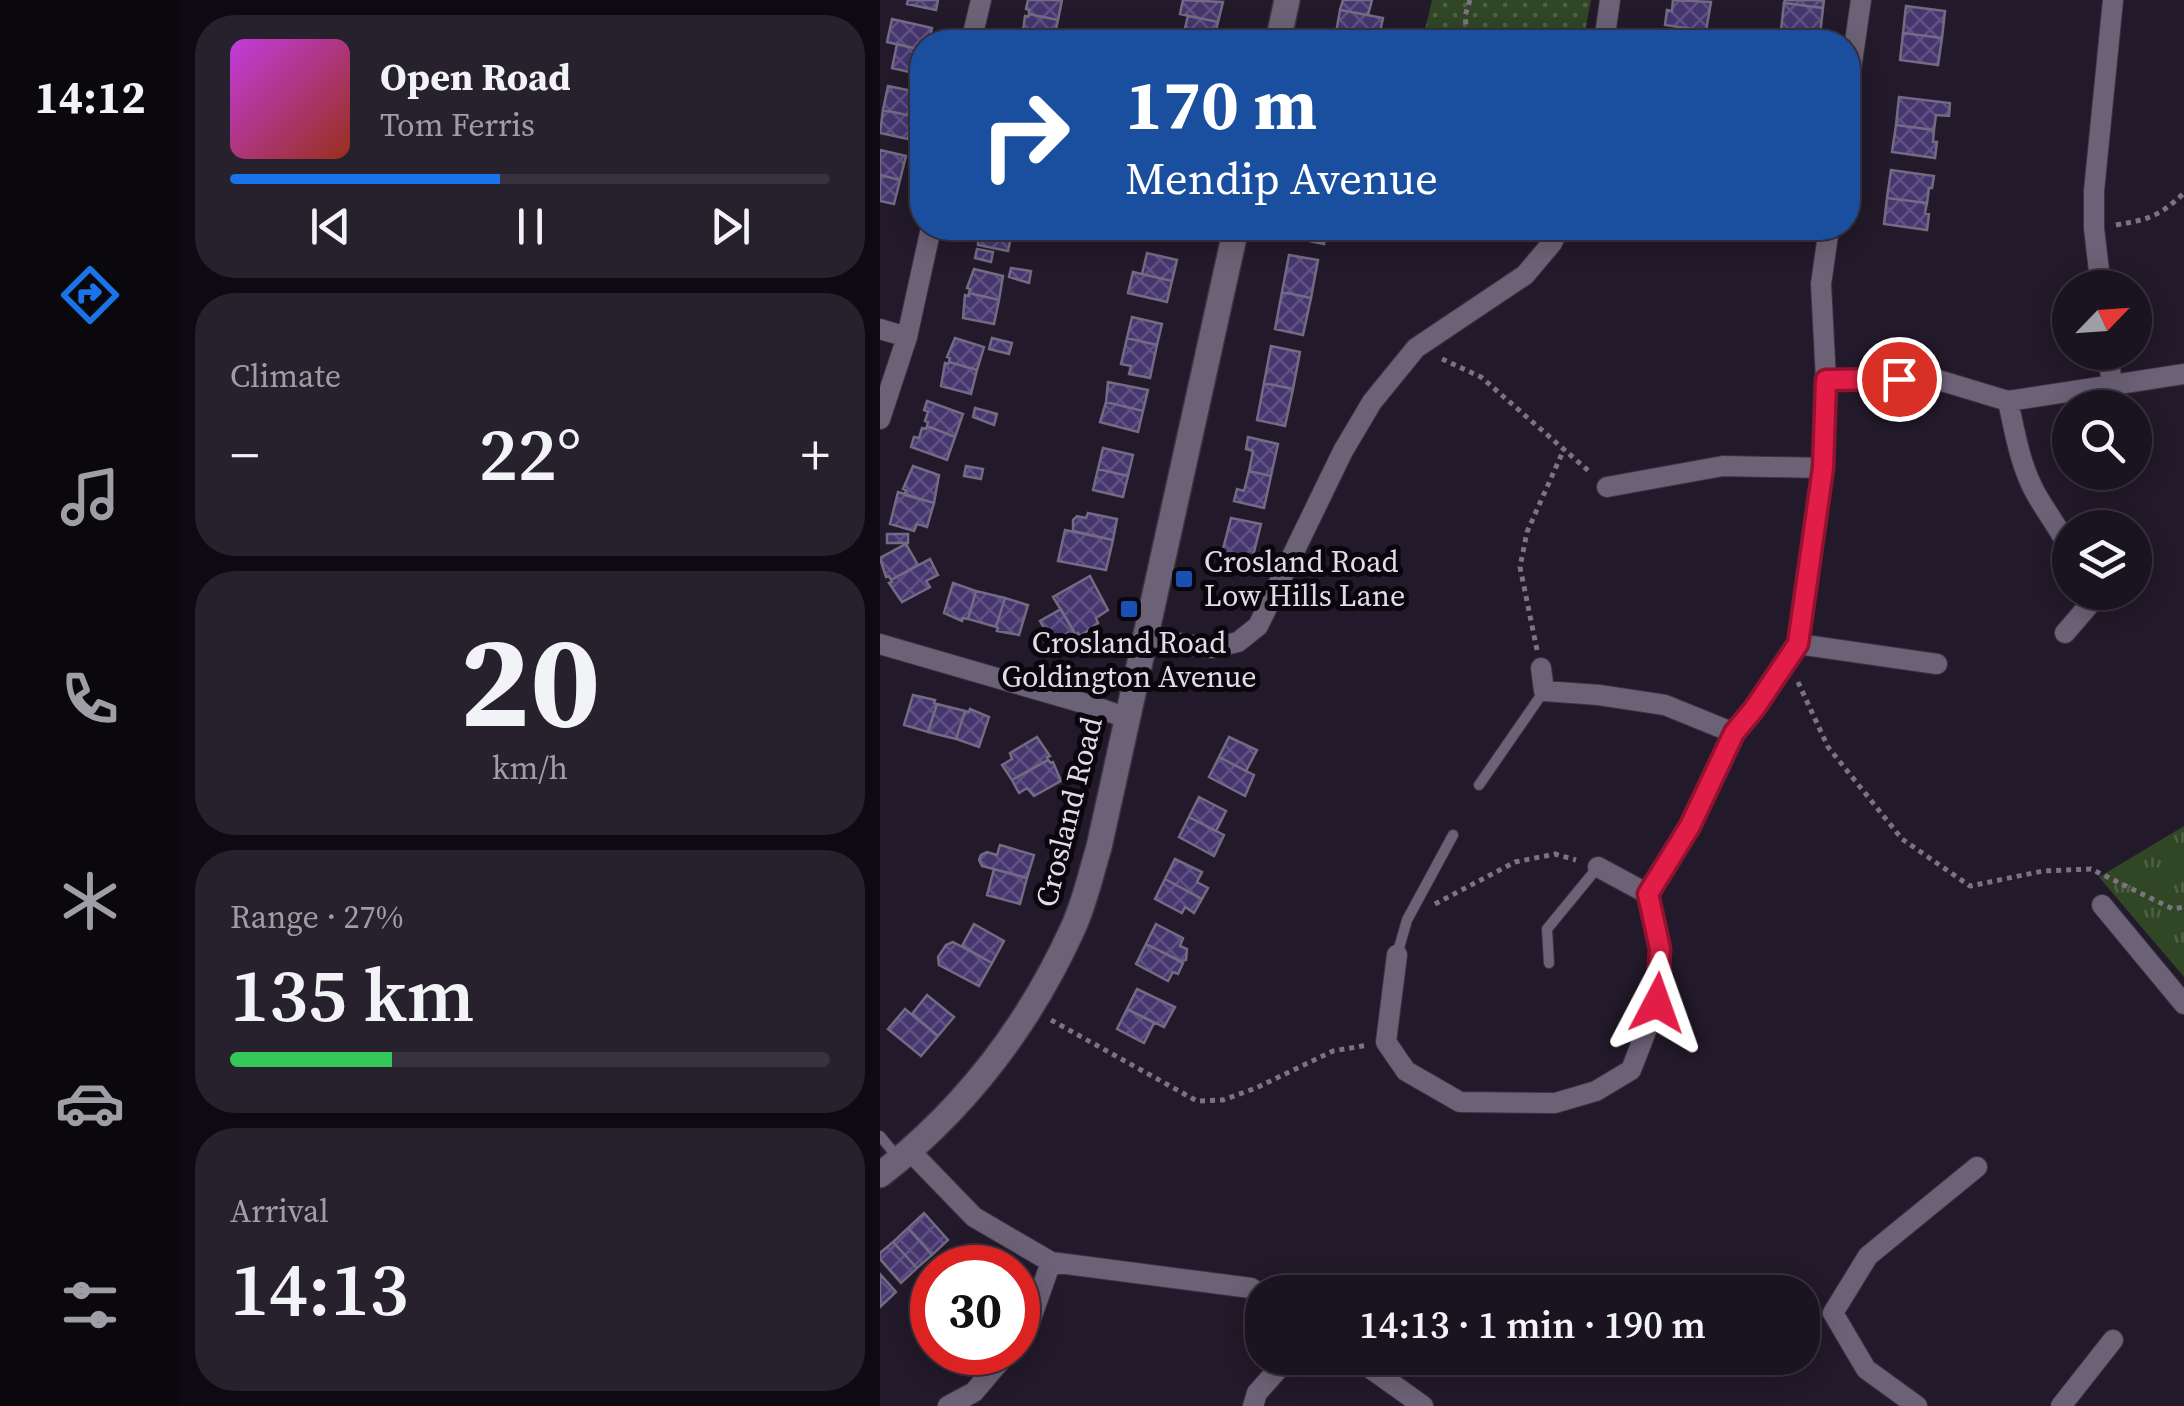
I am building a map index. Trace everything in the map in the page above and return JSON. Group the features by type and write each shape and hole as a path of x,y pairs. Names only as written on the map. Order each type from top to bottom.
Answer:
{"street":[{"path":"974,30 980,0"},
{"path":"1281,30 1287,0"},
{"path":"1606,30 1610,0"},
{"path":"1857,30 1862,0"},
{"path":"2099,270 2094,191 2112,0"},
{"path":"880,419 907,337 928,240"},
{"name":"Crosland Road","path":"896,1162 992,1066 1032,1008 1075,924 1099,846 1233,240"},
{"path":"1144,638 1212,648 1238,642 1258,626 1372,402 1416,348 1525,275 1553,240"},
{"path":"1396,955 1386,1042 1406,1072 1460,1102 1555,1104 1596,1091 1631,1070 1657,1003 1660,949 1648,894 1690,826 1734,733 1793,652 1823,468 1826,380 1821,284 1827,240"},
{"path":"880,329 907,337"},
{"path":"2110,370 2112,386"},
{"path":"1826,380 1935,379 2008,401 2184,374"},
{"path":"2008,401 2018,450 2036,494 2052,518"},
{"path":"1608,487 1723,466 1823,468"},
{"path":"2064,633 2085,610"},
{"path":"880,644 1127,718"},
{"path":"1793,652 1938,664"},
{"path":"1541,668 1544,690 1665,705 1734,733"},
{"path":"1598,867 1648,894"},
{"path":"2102,906 2184,1004"},
{"path":"896,1162 974,1218 1051,1262 1245,1287"},
{"path":"1917,1406 1866,1368 1832,1313 1868,1256 1977,1167"},
{"path":"1040,1292 1051,1262"},
{"path":"2061,1406 2113,1340"},
{"path":"948,1406 974,1392 988,1375"},
{"path":"1254,1406 1257,1393 1273,1375"},
{"path":"1380,1375 1423,1406"}],"lane":[{"path":"1480,785 1544,690"},
{"path":"1396,955 1407,920 1453,835"},
{"path":"1549,963 1547,929 1598,867"},
{"path":"880,1136 896,1162"}],"path":[{"path":"1467,30 1470,0"},
{"path":"2094,228 2149,219 2184,194"},
{"path":"1416,348 1481,377 1608,487"},
{"path":"1541,668 1520,567 1527,532 1564,448"},
{"path":"1793,652 1828,747 1902,839 1970,886 2043,870 2091,868 2173,908 2184,907"},
{"path":"1407,920 1515,862 1556,854 1598,867"},
{"path":"1032,1008 1198,1101 1223,1100 1256,1088 1333,1051 1386,1042"}],"green space":[{"path":"1432,0 1591,0 1585,30 1425,30"},
{"path":"2184,826 2184,977 2099,877"}],"building":[{"path":"908,0 938,0 936,10 907,4"},
{"path":"1028,0 1062,0 1058,20 1029,14"},
{"path":"1183,0 1223,2 1218,22 1180,14"},
{"path":"1343,0 1372,0 1368,15 1340,10"},
{"path":"1673,0 1711,2 1706,30 1665,25 1667,10 1672,11"},
{"path":"1824,0 1823,8 1784,3"},
{"path":"1784,3 1823,8 1821,30 1781,30"},
{"path":"1906,6 1945,11 1942,38 1903,33"},
{"path":"1340,10 1383,18 1380,30 1337,30"},
{"path":"1029,14 1058,20 1056,30 1023,30 1025,16"},
{"path":"1188,16 1218,22 1216,30 1184,30"},
{"path":"892,19 932,28 910,30 910,47 887,42"},
{"path":"1903,33 1942,38 1938,65 1900,60"},
{"path":"897,44 910,47 910,72 892,68"},
{"path":"888,86 910,91 910,116 883,110"},
{"path":"1899,97 1950,103 1949,116 1936,115 1934,130 1896,125"},
{"path":"883,110 910,116 908,139 880,133"},
{"path":"1896,125 1934,130 1935,158 1892,152"},
{"path":"880,150 906,156 900,180 880,175"},
{"path":"1891,170 1934,176 1927,203 1887,198"},
{"path":"880,175 900,180 894,204 880,201"},
{"path":"1887,198 1927,203 1927,230 1884,224"},
{"path":"978,240 1010,240 1008,251 978,245"},
{"path":"977,249 993,252 991,262 975,258"},
{"path":"1147,253 1177,260 1172,281 1142,274"},
{"path":"1289,255 1318,260 1311,298 1282,292"},
{"path":"1011,268 1031,271 1029,283 1009,277"},
{"path":"974,269 1003,276 999,300 969,293"},
{"path":"1133,272 1172,281 1167,302 1128,293"},
{"path":"1282,292 1311,298 1303,335 1275,329"},
{"path":"965,295 999,300 994,324 963,318"},
{"path":"1132,317 1162,324 1157,345 1127,338"},
{"path":"955,338 984,347 977,370 949,362 947,357"},
{"path":"992,338 1012,343 1009,354 989,349"},
{"path":"1127,338 1157,345 1150,378 1129,374 1131,366 1121,364"},
{"path":"1271,346 1300,352 1293,389 1264,383"},
{"path":"945,363 977,370 971,394 941,386"},
{"path":"1108,382 1148,390 1143,411 1106,402"},
{"path":"1264,383 1293,389 1285,426 1257,420"},
{"path":"927,401 963,414 955,437 927,426"},
{"path":"1106,402 1143,411 1138,432 1100,422"},
{"path":"975,408 997,414 994,425 973,417"},
{"path":"927,426 955,437 947,460 911,447 914,437 919,438 922,428"},
{"path":"1248,437 1278,444 1271,476 1249,471 1253,451 1246,449"},
{"path":"1103,448 1133,455 1128,476 1098,469"},
{"path":"913,466 939,475 934,503 905,495 903,489"},
{"path":"966,466 983,469 981,479 964,476"},
{"path":"1098,469 1128,476 1123,497 1093,490"},
{"path":"1249,471 1271,476 1264,508 1234,501 1237,489 1244,491"},
{"path":"898,492 934,503 927,527 917,524 914,531 890,524"},
{"path":"1088,513 1117,519 1113,540 1073,531 1073,520 1077,516 1086,518"},
{"path":"1231,518 1261,524 1252,560 1222,553"},
{"path":"1065,530 1113,540 1106,570 1058,561"},
{"path":"887,534 908,534 908,543 887,543"},
{"path":"906,544 918,565 891,580 886,577 880,558"},
{"path":"930,559 938,575 926,581 930,587 902,602 889,583"},
{"path":"1090,576 1108,610 1080,636 1053,597"},
{"path":"953,583 976,591 968,619 962,621 944,613"},
{"path":"976,591 1005,598 996,627 968,619"},
{"path":"1005,598 1028,605 1019,635 997,631"},
{"path":"1061,609 1076,635 1074,640 1055,648 1040,621"},
{"path":"913,695 935,700 937,704 928,732 904,725"},
{"path":"937,704 965,711 956,739 928,732"},
{"path":"970,709 989,717 979,747 956,739 965,711"},
{"path":"1037,737 1050,756 1048,760 1012,780 1002,765 1012,759 1010,753"},
{"path":"1229,737 1257,750 1246,771 1219,757"},
{"path":"1219,757 1254,775 1245,796 1209,777"},
{"path":"1048,760 1053,762 1061,781 1034,796 1027,788 1019,793 1012,780"},
{"path":"1199,797 1226,811 1216,831 1189,817"},
{"path":"1189,817 1224,835 1214,856 1179,837"},
{"path":"1000,845 1034,855 1027,878 982,866 981,855 997,855"},
{"path":"1175,859 1202,872 1197,882 1208,888 1202,899 1165,879"},
{"path":"994,869 1027,878 1020,904 987,895"},
{"path":"1165,879 1202,899 1194,913 1185,907 1182,913 1155,899"},
{"path":"974,924 1004,941 992,963 962,946"},
{"path":"1156,924 1183,938 1180,946 1187,949 1186,960 1146,944"},
{"path":"953,942 992,963 979,986 939,965 938,957"},
{"path":"1146,944 1183,963 1178,974 1173,972 1168,981 1136,964"},
{"path":"1137,989 1175,1007 1164,1027 1127,1009"},
{"path":"927,995 954,1017 938,1036 912,1014"},
{"path":"905,1009 938,1036 921,1056 888,1029"},
{"path":"1127,1009 1154,1023 1144,1043 1117,1029"},
{"path":"924,1213 948,1240 943,1245 923,1245 908,1228"},
{"path":"908,1228 923,1245 910,1245 910,1260 893,1242"},
{"path":"893,1242 910,1260 910,1275 901,1283 880,1259 880,1253"},
{"path":"880,1274 896,1292 880,1307"}],"place":[{"name":"Crosland Road Low Hills Lane","path":"1184,579"},
{"name":"Crosland Road Goldington Avenue","path":"1129,609"}],"route":[{"path":"1657,1003 1660,949 1648,894 1690,826 1734,733 1798,644 1823,468 1826,380 1899,379"}]}
